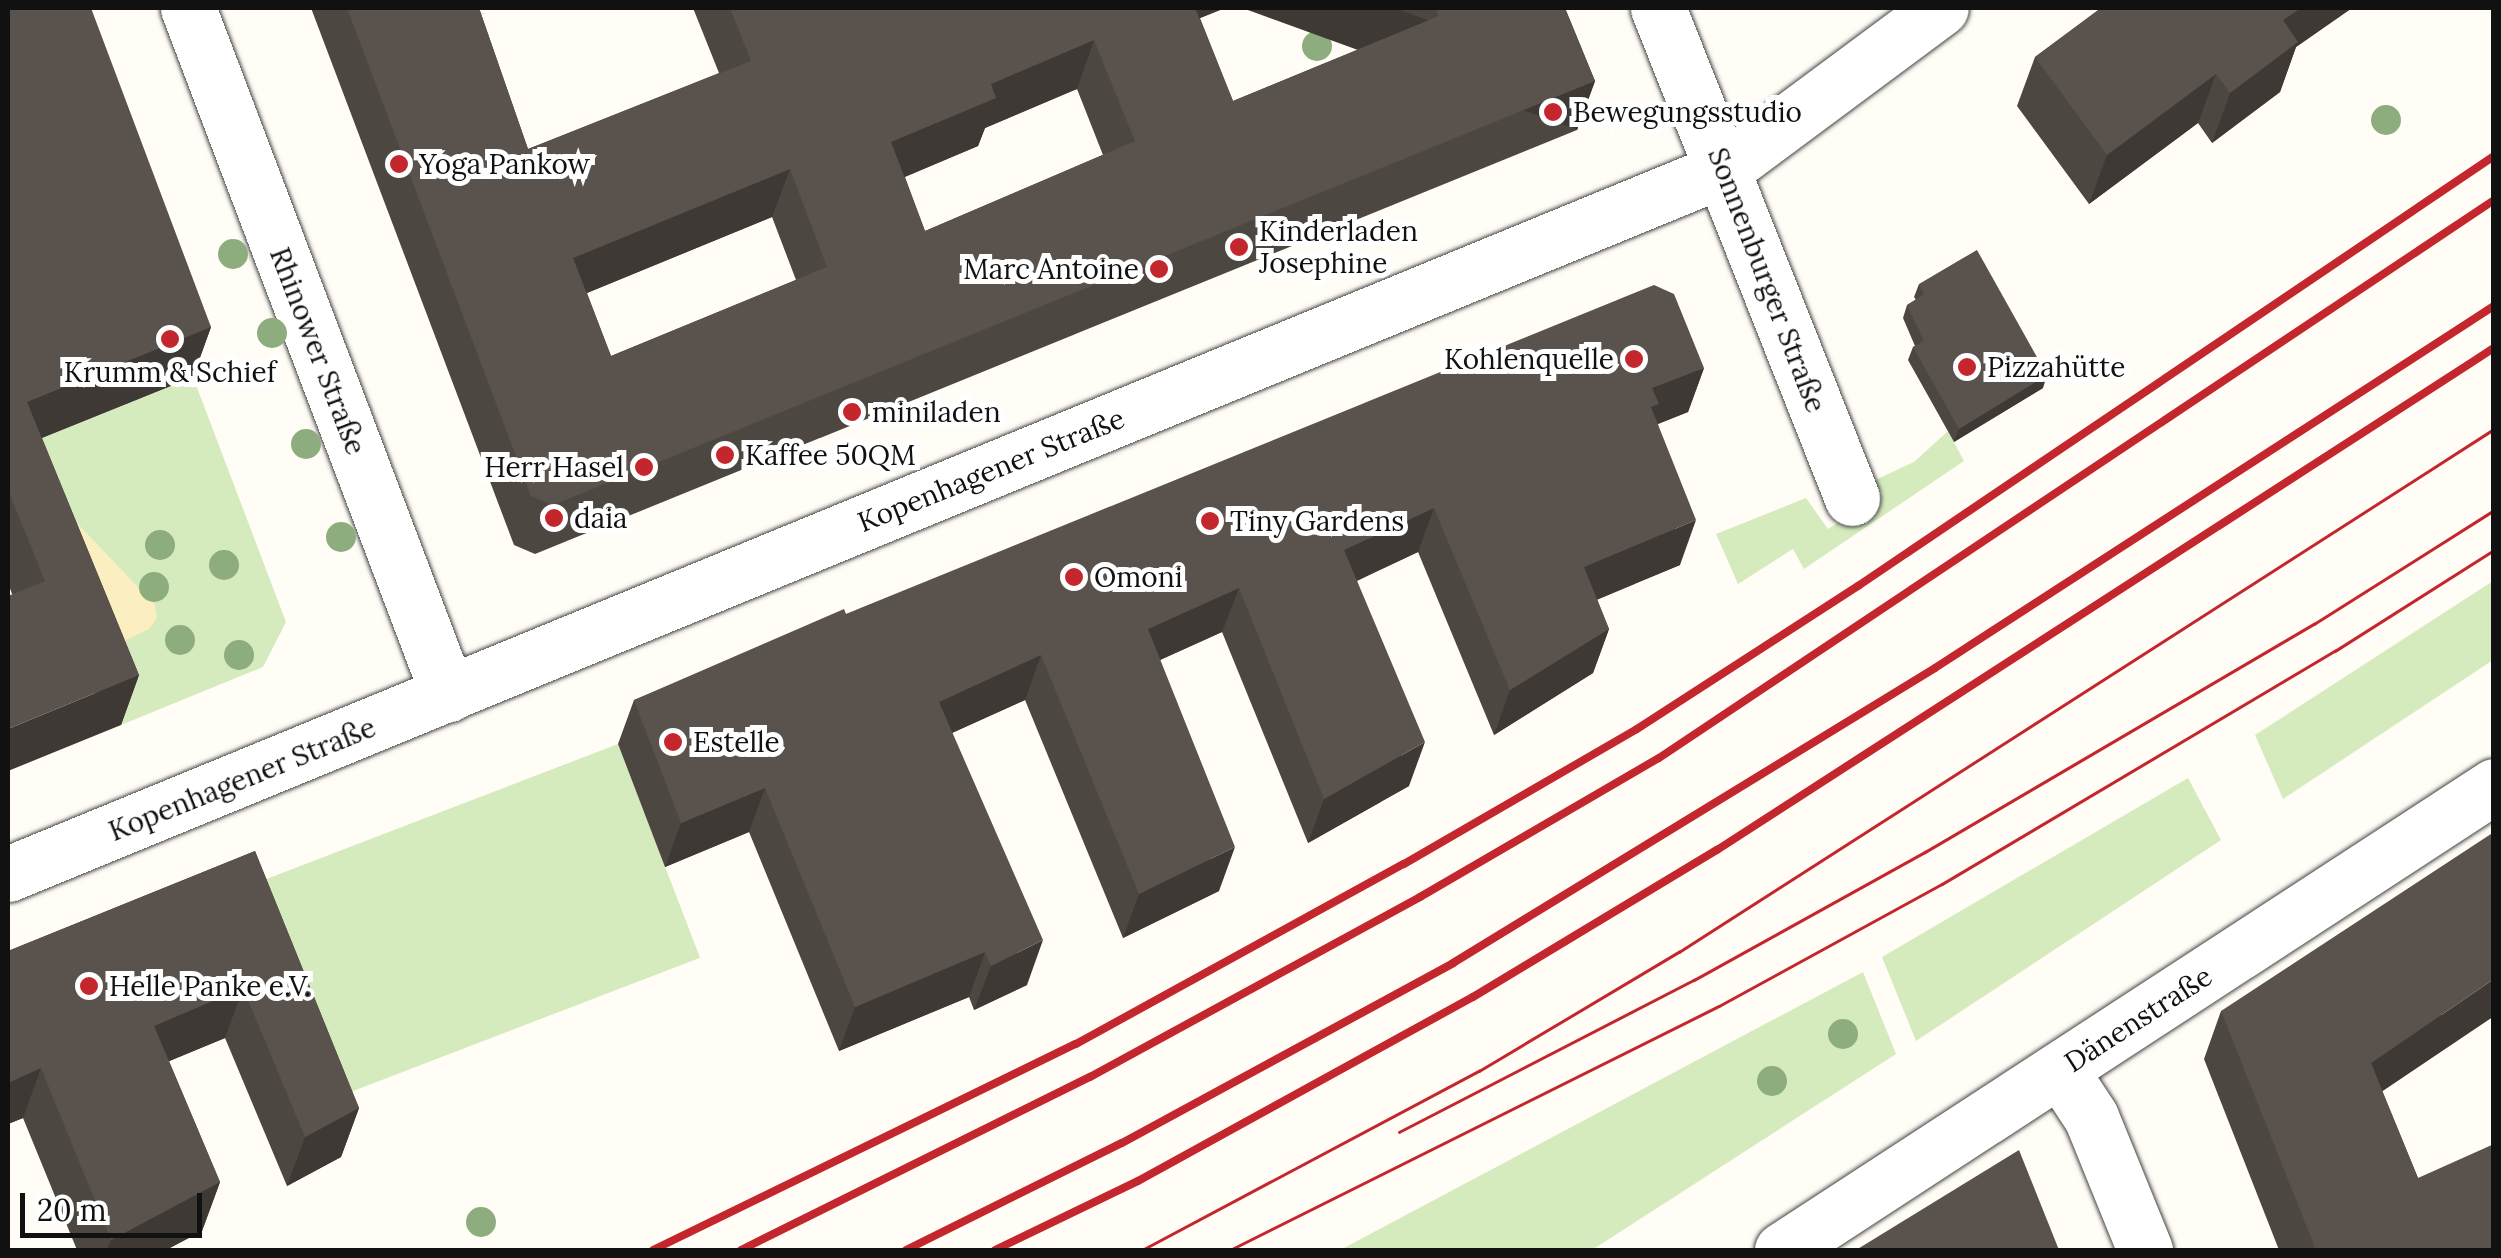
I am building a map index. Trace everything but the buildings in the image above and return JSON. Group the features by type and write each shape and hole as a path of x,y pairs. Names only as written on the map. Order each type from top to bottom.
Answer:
{"street":[{"name":"Rhinower Straße","path":"188,8 448,694"},
{"name":"Sonnenburger Straße","path":"1658,8 1852,498"},
{"name":"Kopenhagener Straße","path":"8,874 1724,170 1941,8"},
{"name":"Dänenstraße","path":"1782,1250 2494,786"},
{"path":"2060,1070 2091,1117 2145,1250"}],"green space":[{"path":"193,377 286,622 263,667 121,725 9,451"},
{"path":"1948,431 1964,461 1804,569 1793,549 1738,584 1716,534 1806,498 1828,529 1883,494 1873,481 1914,462"},
{"path":"2493,581 2493,660 2283,799 2255,735"},
{"path":"618,744 700,958 315,1105 233,892"},
{"path":"2188,778 2221,840 1916,1041 1882,957"},
{"path":"1863,972 1896,1054 1592,1250 1340,1250"}],"sand":[{"path":"75,521 155,605 157,618 149,629 126,640 122,669"}],"tram line":[{"path":"1142,1250 1479,1071 1679,952 2494,429"},
{"path":"1399,1132 1694,980 1925,852 2314,624 2494,510"},
{"path":"1230,1250 1719,1006 1942,884 2335,651 2494,550"}],"railway":[{"path":"653,1250 1076,1044 1404,864 1637,729 1858,586 2494,156"},
{"path":"741,1250 1090,1077 1420,897 1659,758 2494,200"},
{"path":"906,1250 1122,1143 1453,963 1935,668 2494,306"},
{"path":"995,1250 1138,1181 1473,997 1717,850 2494,348"}],"place":[{"name":"Bewegungsstudio","path":"1553,112"},
{"name":"Yoga Pankow","path":"399,164"},
{"name":"Kinderladen Josephine","path":"1239,247"},
{"name":"Marc Antoine","path":"1159,269"},
{"name":"Krumm & Schief","path":"170,339"},
{"name":"Kohlenquelle","path":"1634,359"},
{"name":"Pizzahütte","path":"1967,367"},
{"name":"miniladen","path":"852,412"},
{"name":"Kaffee 50QM","path":"725,455"},
{"name":"Herr Hasel","path":"644,467"},
{"name":"daia","path":"554,518"},
{"name":"Tiny Gardens","path":"1210,521"},
{"name":"Omoni","path":"1074,577"},
{"name":"Estelle","path":"673,742"},
{"name":"Helle Panke e.V.","path":"89,986"}]}
